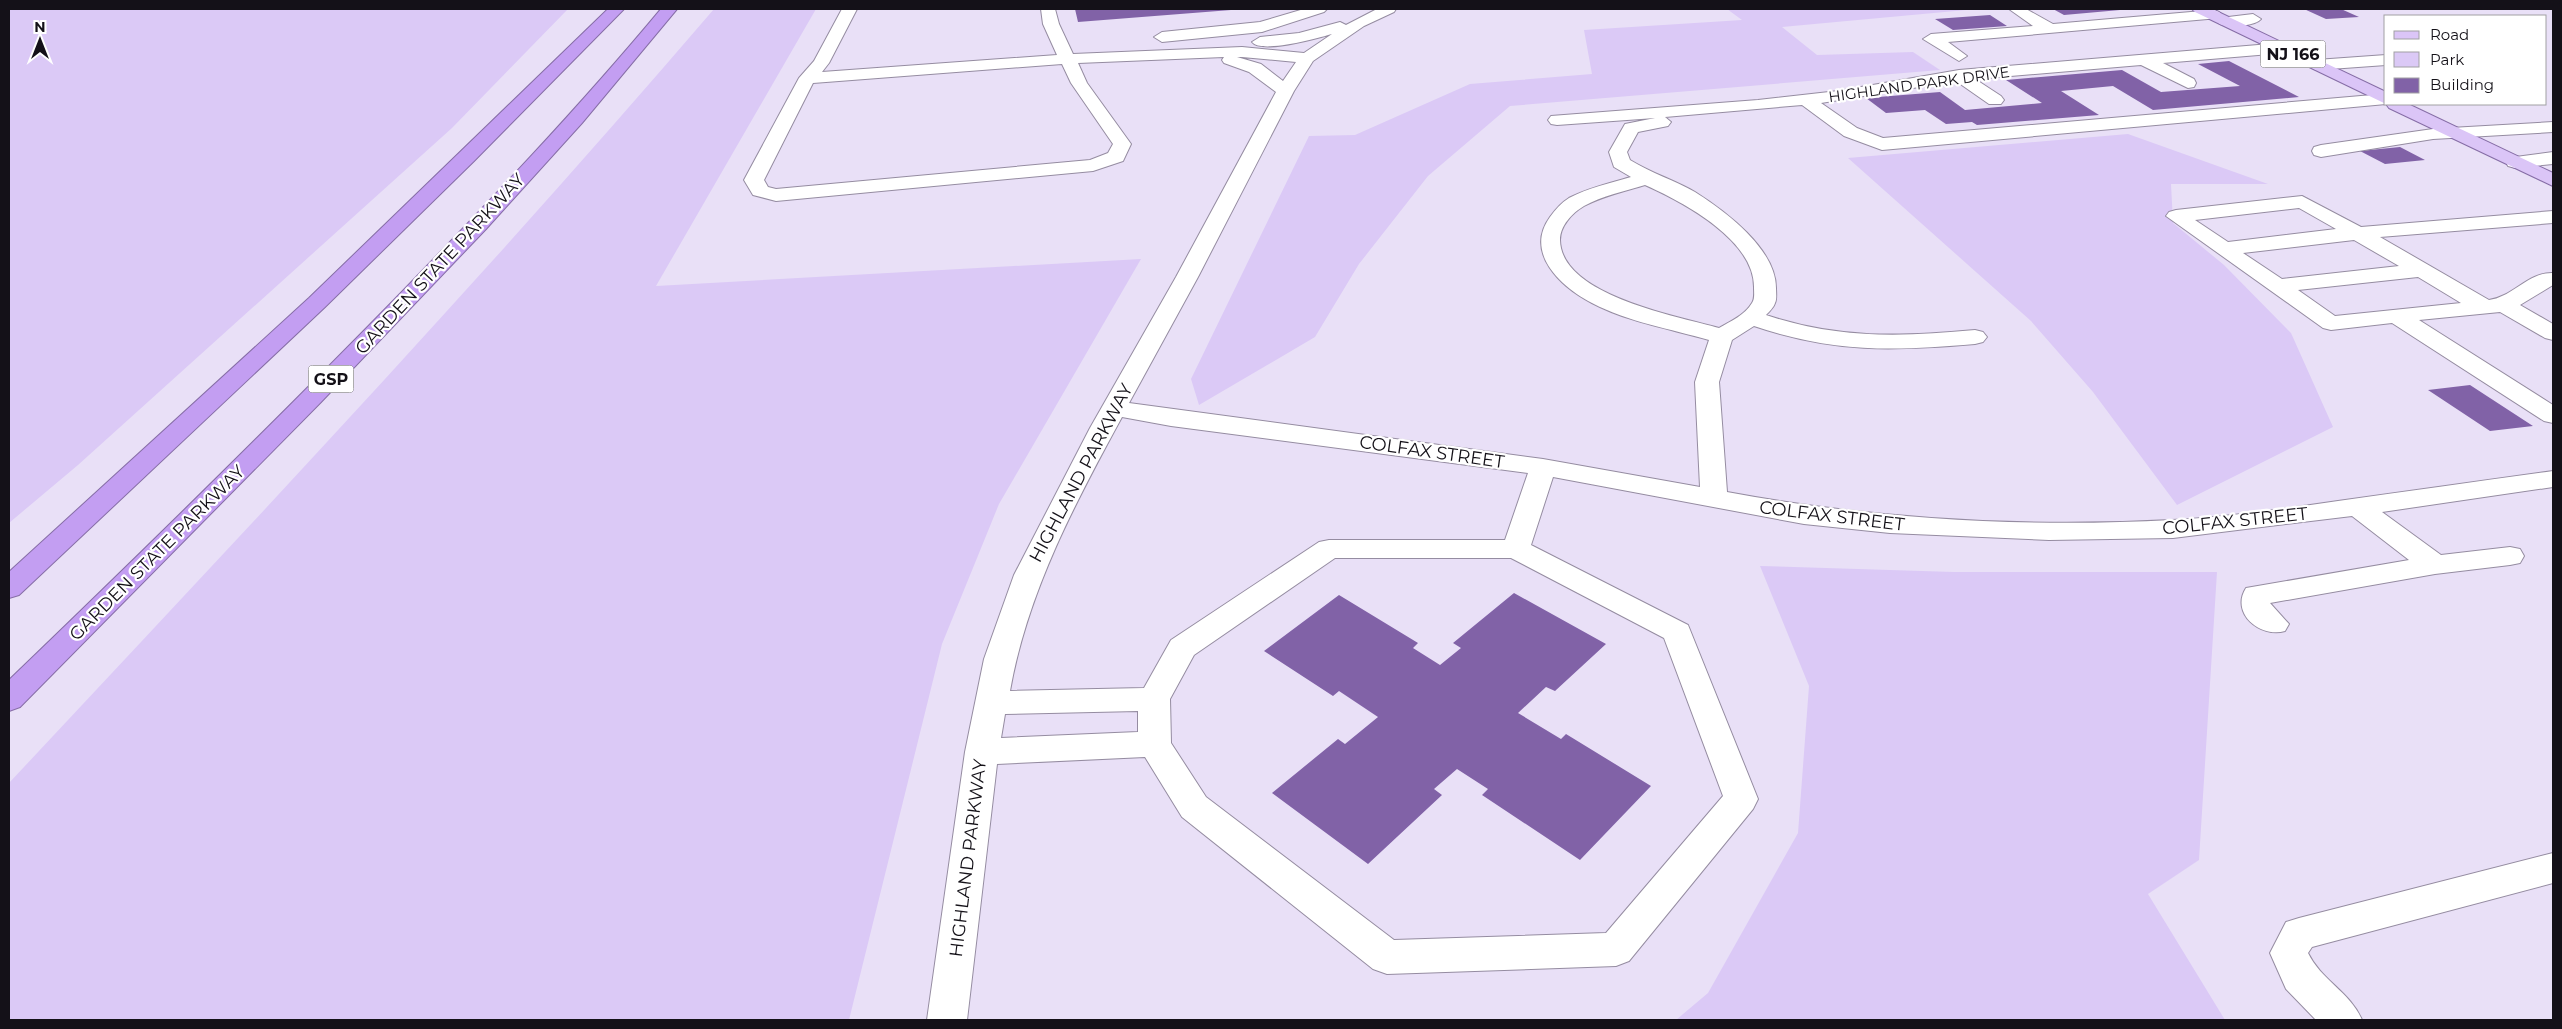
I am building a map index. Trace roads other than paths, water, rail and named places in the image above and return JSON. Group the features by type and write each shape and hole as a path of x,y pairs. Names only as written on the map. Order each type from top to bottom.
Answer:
{"highway":[{"path":"579,44 586,25 597,9"},
{"path":"9,588 176,436 366,258 502,125 579,44 616,9"},
{"name":"GARDEN STATE PARKWAY","path":"9,699 278,434 495,208 640,45 669,9"},
{"path":"640,45 677,9"}],"main road":[{"name":"NJ 166","path":"2213,15 2384,99"},
{"name":"NJ 166","path":"2396,105 2553,180"}],"street":[{"path":"849,9 821,63 807,78 754,180 760,191 776,195 1093,165 1116,157 1122,144 1079,83 1051,24 1048,9"},
{"path":"1143,38 1262,27 1319,9"},
{"name":"HIGHLAND PARKWAY","path":"947,1020 982,752 1000,659 1028,575 1114,408 1187,277 1285,90 1307,58 1359,23 1389,9"},
{"path":"2016,9 2050,29"},
{"path":"1959,56 1931,39 2213,15 2253,19"},
{"path":"1191,52 1246,43 1300,38 1359,23"},
{"path":"1064,52 1113,41"},
{"name":"HIGHLAND PARK DRIVE","path":"1557,120 1806,100 1959,75 2282,48"},
{"path":"807,78 1064,52 1242,52 1307,58"},
{"path":"1191,52 1255,68 1285,90"},
{"path":"2145,60 2188,83"},
{"path":"2316,65 2384,60"},
{"path":"1959,75 1995,100"},
{"path":"1806,100 1850,133 1864,140 1882,144 2384,101"},
{"path":"1714,500 1706,382 1722,336 1752,318 1765,302 1765,283 1759,261 1742,240 1720,220 1687,196 1646,178 1621,163 1618,152 1631,128 1758,105"},
{"path":"2321,151 2433,134 2553,127"},
{"path":"2515,162 2553,158"},
{"path":"1646,178 1576,203 1563,214 1552,227 1550,242 1558,264 1581,287 1607,302 1722,336"},
{"path":"2553,279 2546,279 2494,306 2331,323 2176,216 2302,202 2421,270 2494,306 2553,332"},
{"path":"2223,249 2358,233 2553,217"},
{"path":"2277,286 2421,270"},
{"path":"2396,316 2553,416"},
{"path":"1752,318 1789,331 1842,340 1901,343 1975,337"},
{"name":"COLFAX STREET","path":"1114,408 1543,467 1714,500 1804,515 1890,524 2049,531 2173,529 2293,516 2553,479"},
{"path":"1516,549 1543,467"},
{"path":"2358,507 2435,566"},
{"path":"1329,549 1516,549 1677,632 1741,799 1616,949 1387,957 1194,807 1154,744 1154,699 1182,648 1329,549"},
{"path":"2274,624 2255,608 2256,595 2510,556"},
{"path":"992,702 1154,699"},
{"path":"982,752 1154,744"},
{"path":"2342,1020 2300,977 2289,953 2299,934 2553,868"}]}
